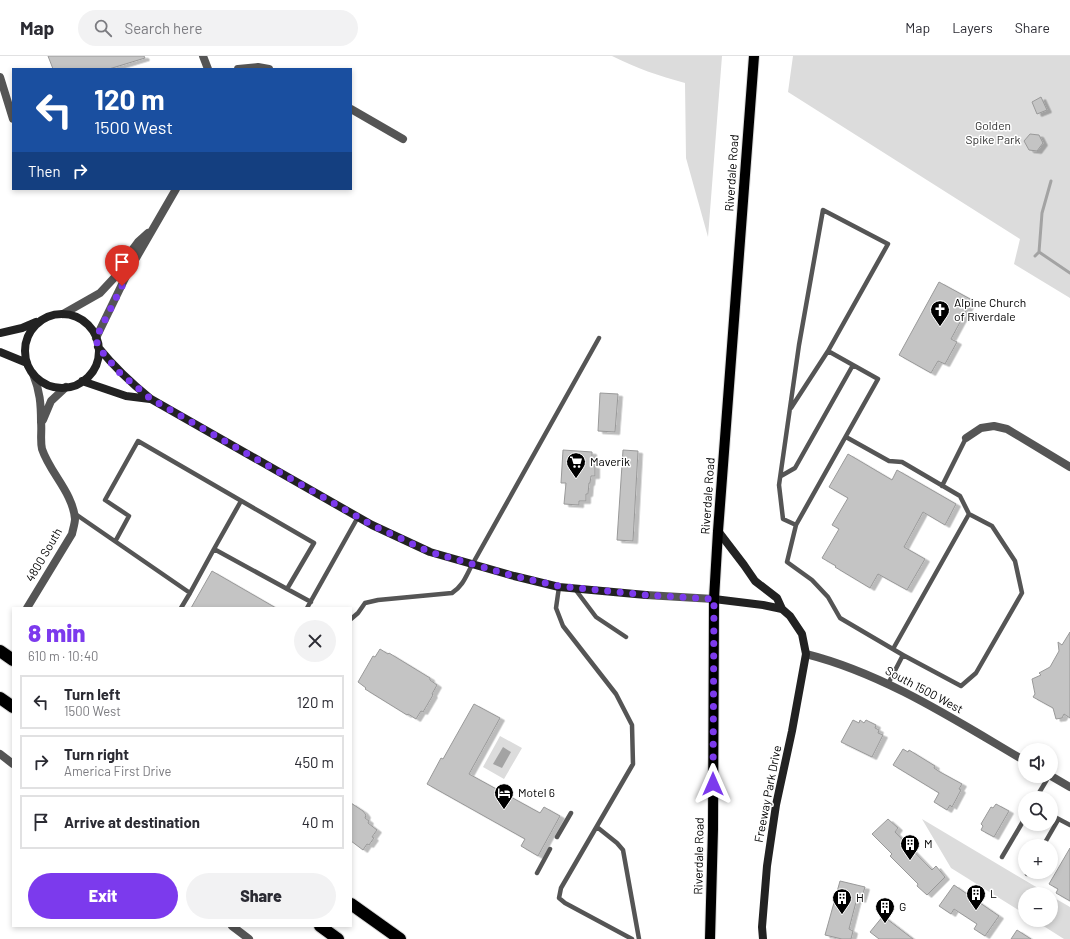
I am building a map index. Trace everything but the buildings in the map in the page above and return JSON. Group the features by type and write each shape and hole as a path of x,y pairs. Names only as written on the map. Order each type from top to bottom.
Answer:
{"highway":[{"path":"0,651 12,659"},
{"path":"0,698 12,706"},
{"path":"352,905 400,939"},
{"path":"321,927 338,939"}],"main road":[{"name":"Riverdale Road","path":"710,939 713,829 714,599 754,56"}],"street":[{"path":"203,56 208,68"},
{"path":"248,68 264,68"},
{"path":"0,79 12,116"},
{"path":"352,110 403,139"},
{"path":"96,338 128,272 175,190"},
{"path":"63,314 100,294 114,278 138,242 154,227"},
{"path":"0,333 22,328 52,315 63,314 74,316 83,321 91,328 96,338 98,357 95,366 89,375 82,381 66,387 54,387 42,382 33,374 27,363 25,351 26,339 32,329 41,320"},
{"path":"98,347 113,366 127,380 151,399 372,525 430,552 514,576 575,589 714,599 782,609"},
{"path":"0,352 27,363"},
{"name":"4800 South","path":"28,607 72,534 75,520 72,506 47,461 42,448 40,435 41,424 39,389 33,374"},
{"path":"82,381 126,396 151,399"},
{"name":"4800 South","path":"41,424 51,401 66,387"},
{"path":"966,438 980,428 994,426 1007,429 1070,467"},
{"path":"718,531 755,581 777,598 782,609 790,616 802,634 806,654"},
{"name":"South 1500 West","path":"806,654 850,668 888,684 945,714 1018,757"},
{"name":"Freeway Park Drive","path":"763,939 762,927 767,866 776,805 792,732 806,654"},
{"path":"0,754 12,763"},
{"path":"1058,780 1070,787"},
{"path":"233,927 249,939"}],"lane":[{"path":"790,409 828,351 888,244 823,210 798,345 780,485 783,519 796,525"},
{"path":"352,618 366,603 378,600 452,593 459,588 464,582 472,564 599,338"},
{"path":"828,351 878,379 796,525 787,562 812,580 828,597 840,618 903,655 961,686 976,673 1022,593 1015,561 992,526 969,514 960,496 902,462 889,461 846,437"},
{"path":"781,476 795,468 853,365"},
{"path":"942,486 966,438"},
{"path":"116,540 129,516 105,500 138,441 314,543 287,589"},
{"path":"183,607 241,501"},
{"path":"73,512 116,540 190,593"},
{"path":"893,649 969,514"},
{"path":"308,607 358,517"},
{"path":"214,549 310,602"},
{"path":"559,586 556,608 563,626 616,694 632,725 633,764 561,888 559,898 565,903 632,939"},
{"path":"575,589 596,617 626,637"},
{"path":"888,684 903,655"},
{"path":"557,837 571,813"},
{"path":"1058,820 1070,825"},
{"path":"597,828 618,843 623,850 639,939"},
{"path":"1002,857 1018,830"},
{"path":"537,873 550,849"}],"green space":[{"path":"612,56 722,56 708,237 686,158 685,83 666,78"},
{"name":"Golden Spike Park","path":"793,56 1070,56 1070,298 1014,264 1020,239 788,92"},
{"path":"500,736 522,748 504,779 483,767"},
{"path":"922,819 1018,876 1018,879 1023,879 1036,887 1018,887 1018,910 951,868"},
{"path":"1058,900 1070,907 1070,939 1064,939 1045,927 1058,927"}],"shaded area":[{"path":"503,747 511,752 502,768 493,764"}],"waterway":[{"path":"1035,256 1039,252 1042,213 1051,181"},
{"path":"1039,252 1070,273"}],"place":[{"name":"Alpine Church of Riverdale","path":"940,327"},
{"name":"Maverik","path":"576,479"},
{"name":"Motel 6","path":"504,810"},
{"name":"M","path":"910,861"},
{"name":"L","path":"976,911"},
{"name":"H","path":"842,915"},
{"name":"G","path":"885,924"}],"route":[{"path":"122,286 96,338 98,347 113,366 127,380 151,399 372,525 430,552 514,576 559,586 575,589 646,595 714,599 713,784"}]}
